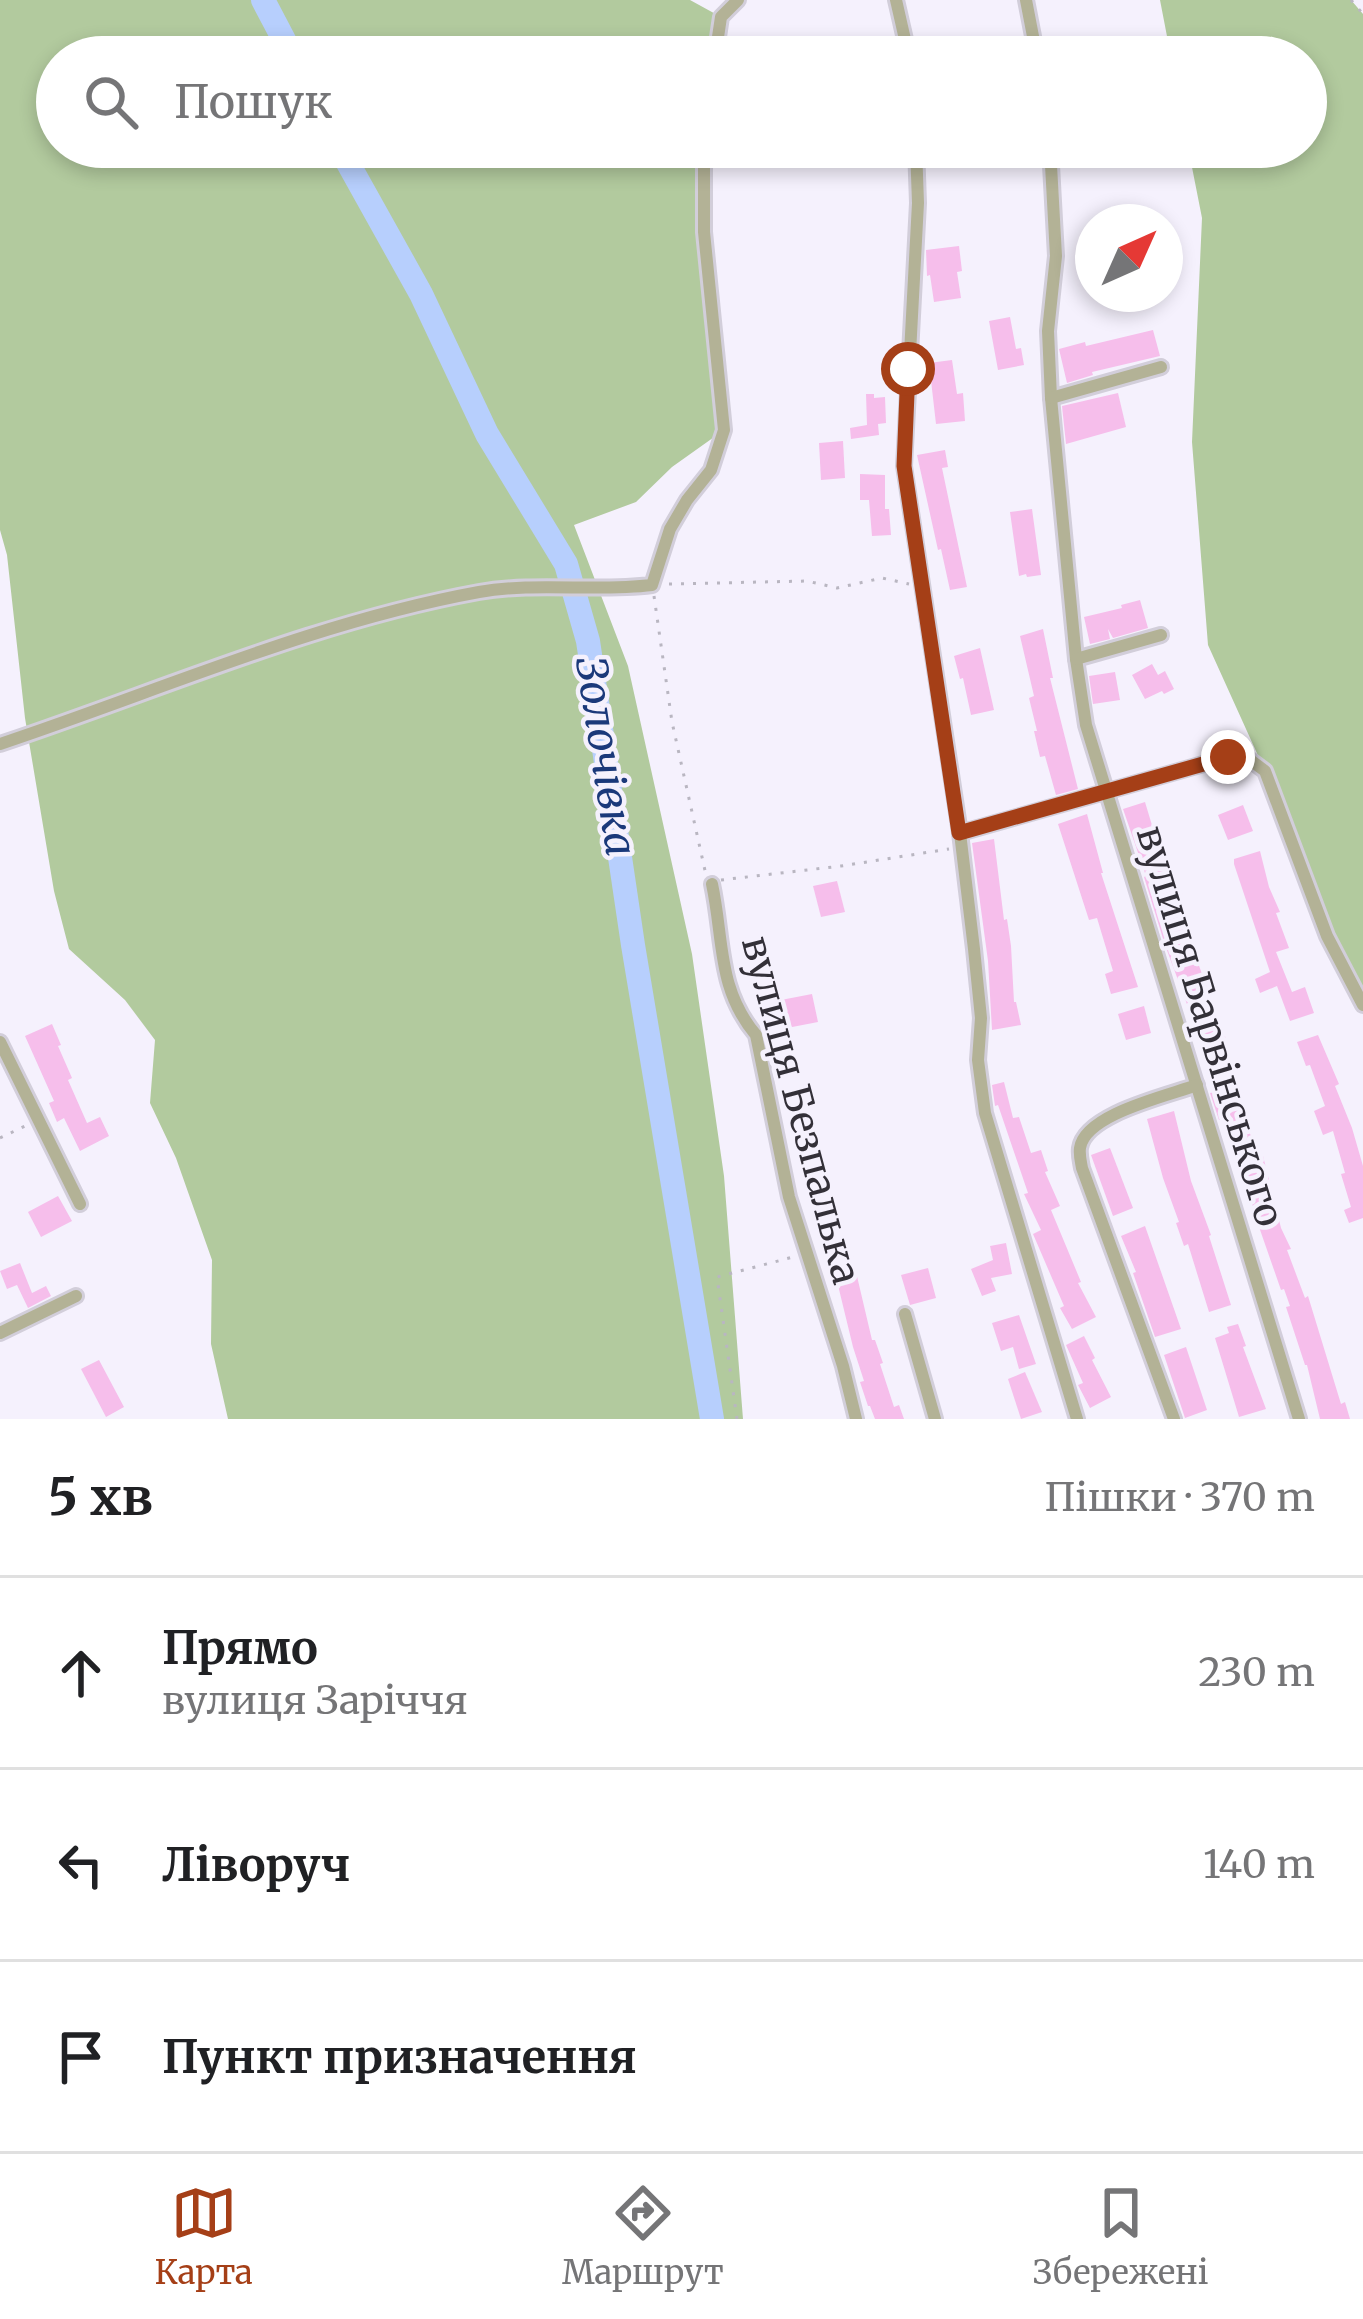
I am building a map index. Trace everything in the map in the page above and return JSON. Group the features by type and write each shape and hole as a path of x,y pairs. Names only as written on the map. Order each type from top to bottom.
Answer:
{"street":[{"path":"718,36 721,17 738,0"},
{"path":"896,0 904,36"},
{"path":"1026,0 1033,36"},
{"path":"0,744 284,643 417,604 486,590 613,590 652,585 670,529 711,470 724,430 704,232 704,168"},
{"path":"917,168 904,466 960,840 981,1018 978,1060 985,1113 1077,1419"},
{"name":"вулиця Барвінського","path":"1051,168 1056,256 1048,331 1051,398 1086,725 1299,1419"},
{"path":"1051,398 1161,368"},
{"path":"1076,658 1161,635"},
{"path":"960,840 1228,757 1249,759 1265,771 1327,936 1363,1005"},
{"name":"вулиця Безпалька","path":"712,884 724,974 740,1016 757,1035 789,1197 856,1419"},
{"path":"0,1042 80,1204"},
{"path":"1174,1419 1082,1168 1080,1146 1093,1126 1113,1115 1197,1085"},
{"path":"0,1333 76,1297"},
{"path":"904,1314 935,1419"}],"path":[{"path":"1351,0 1363,14"},
{"path":"922,586 882,578 837,588 807,581 652,585 672,722 704,871 712,884 725,878 841,866 960,840"},
{"path":"0,1138 38,1120"},
{"path":"737,1419 717,1277 807,1253"}],"green space":[{"path":"0,0 690,0 721,17 718,36 36,36 36,168 705,168 724,430 672,467 636,502 574,525 628,666 692,954 724,1176 743,1419 228,1419 211,1344 212,1260 176,1158 150,1103 155,1040 125,1000 69,949 54,891 0,530"},
{"path":"1160,0 1351,0 1363,14 1363,993 1337,944 1208,645 1192,442 1202,218 1192,168 1327,168 1327,36 1167,36"}],"building":[{"path":"959,246 961,298 934,302 926,250"},
{"path":"1010,317 1024,365 998,370 989,321"},
{"path":"1153,330 1160,356 1067,383 1059,349"},
{"path":"952,360 957,394 963,393 965,421 936,424 929,363"},
{"path":"1118,393 1126,427 1066,444 1062,406"},
{"path":"866,394 885,397 886,423 878,424 879,435 851,439 850,428 867,425"},
{"path":"843,441 845,478 821,480 819,443"},
{"path":"945,450 948,467 942,468 967,587 950,590 917,455"},
{"path":"860,474 885,475 891,535 872,536 869,500 860,500"},
{"path":"1032,509 1041,575 1019,576 1010,512"},
{"path":"1140,600 1148,628 1113,638 1108,629 1110,639 1090,644 1084,617"},
{"path":"1043,629 1050,678 1078,789 1056,795 1034,731 1029,698 1034,696 1020,636"},
{"path":"980,648 994,710 971,715 954,656"},
{"path":"1152,664 1158,675 1165,671 1174,689 1145,699 1132,675"},
{"path":"1115,672 1120,700 1093,704 1089,676"},
{"path":"1145,802 1188,945 1226,1039 1243,1113 1258,1157 1263,1156 1291,1249 1287,1250 1305,1298 1308,1296 1341,1404 1345,1402 1350,1419 1320,1419 1286,1307 1290,1306 1258,1224 1236,1148 1210,1093 1214,1092 1207,1058 1165,945 1123,809"},
{"path":"1243,805 1253,831 1228,840 1218,815"},
{"path":"1087,814 1138,987 1111,994 1105,974 1113,971 1097,918 1089,920 1058,824"},
{"path":"994,839 1011,946 1014,1002 1021,1025 992,1030 972,843"},
{"path":"1260,851 1289,948 1276,952 1292,992 1305,987 1314,1013 1290,1021 1277,986 1260,993 1255,979 1270,972 1234,864 1234,859"},
{"path":"837,881 845,912 821,917 813,886"},
{"path":"812,994 818,1022 787,1028 781,1000"},
{"path":"1144,1006 1151,1033 1126,1040 1118,1014"},
{"path":"52,1024 87,1123 100,1117 109,1136 80,1151 64,1118 57,1122 49,1103 54,1101 25,1036"},
{"path":"1318,1035 1339,1084 1335,1086 1363,1166 1363,1218 1349,1223 1344,1210 1351,1207 1333,1131 1323,1135 1314,1111 1325,1106 1297,1042"},
{"path":"1004,1082 1013,1118 1019,1117 1031,1153 1041,1150 1060,1206 1051,1210 1096,1317 1072,1329 1033,1234 1041,1230 995,1106 992,1085"},
{"path":"1174,1111 1231,1305 1209,1312 1188,1244 1184,1246 1176,1223 1147,1119"},
{"path":"1110,1148 1133,1208 1113,1216 1091,1155"},
{"path":"58,1196 72,1221 41,1237 28,1212"},
{"path":"1145,1226 1181,1329 1155,1337 1121,1236"},
{"path":"1006,1243 1012,1274 991,1278 996,1291 982,1296 971,1269 993,1260 990,1246"},
{"path":"20,1263 32,1293 46,1286 51,1296 28,1308 17,1285 7,1289 0,1271"},
{"path":"928,1268 936,1298 910,1305 901,1275"},
{"path":"856,1272 872,1340 894,1407 899,1405 904,1419 875,1419 860,1382 864,1381 836,1277"},
{"path":"1019,1315 1036,1364 1019,1369 1013,1347 1001,1351 992,1323"},
{"path":"1238,1324 1266,1409 1239,1417 1215,1338"},
{"path":"1084,1336 1111,1397 1090,1408 1066,1345"},
{"path":"1186,1347 1207,1410 1185,1418 1164,1355"},
{"path":"99,1360 124,1407 106,1417 81,1369"},
{"path":"1025,1372 1042,1412 1021,1419 1008,1379"}],"waterway":[{"name":"Золочівка","path":"263,0 282,36"},
{"name":"Золочівка","path":"351,168 421,294 487,434 566,564 588,641 712,1419"}],"route":[{"path":"908,369 904,466 959,833 1228,757"}]}
